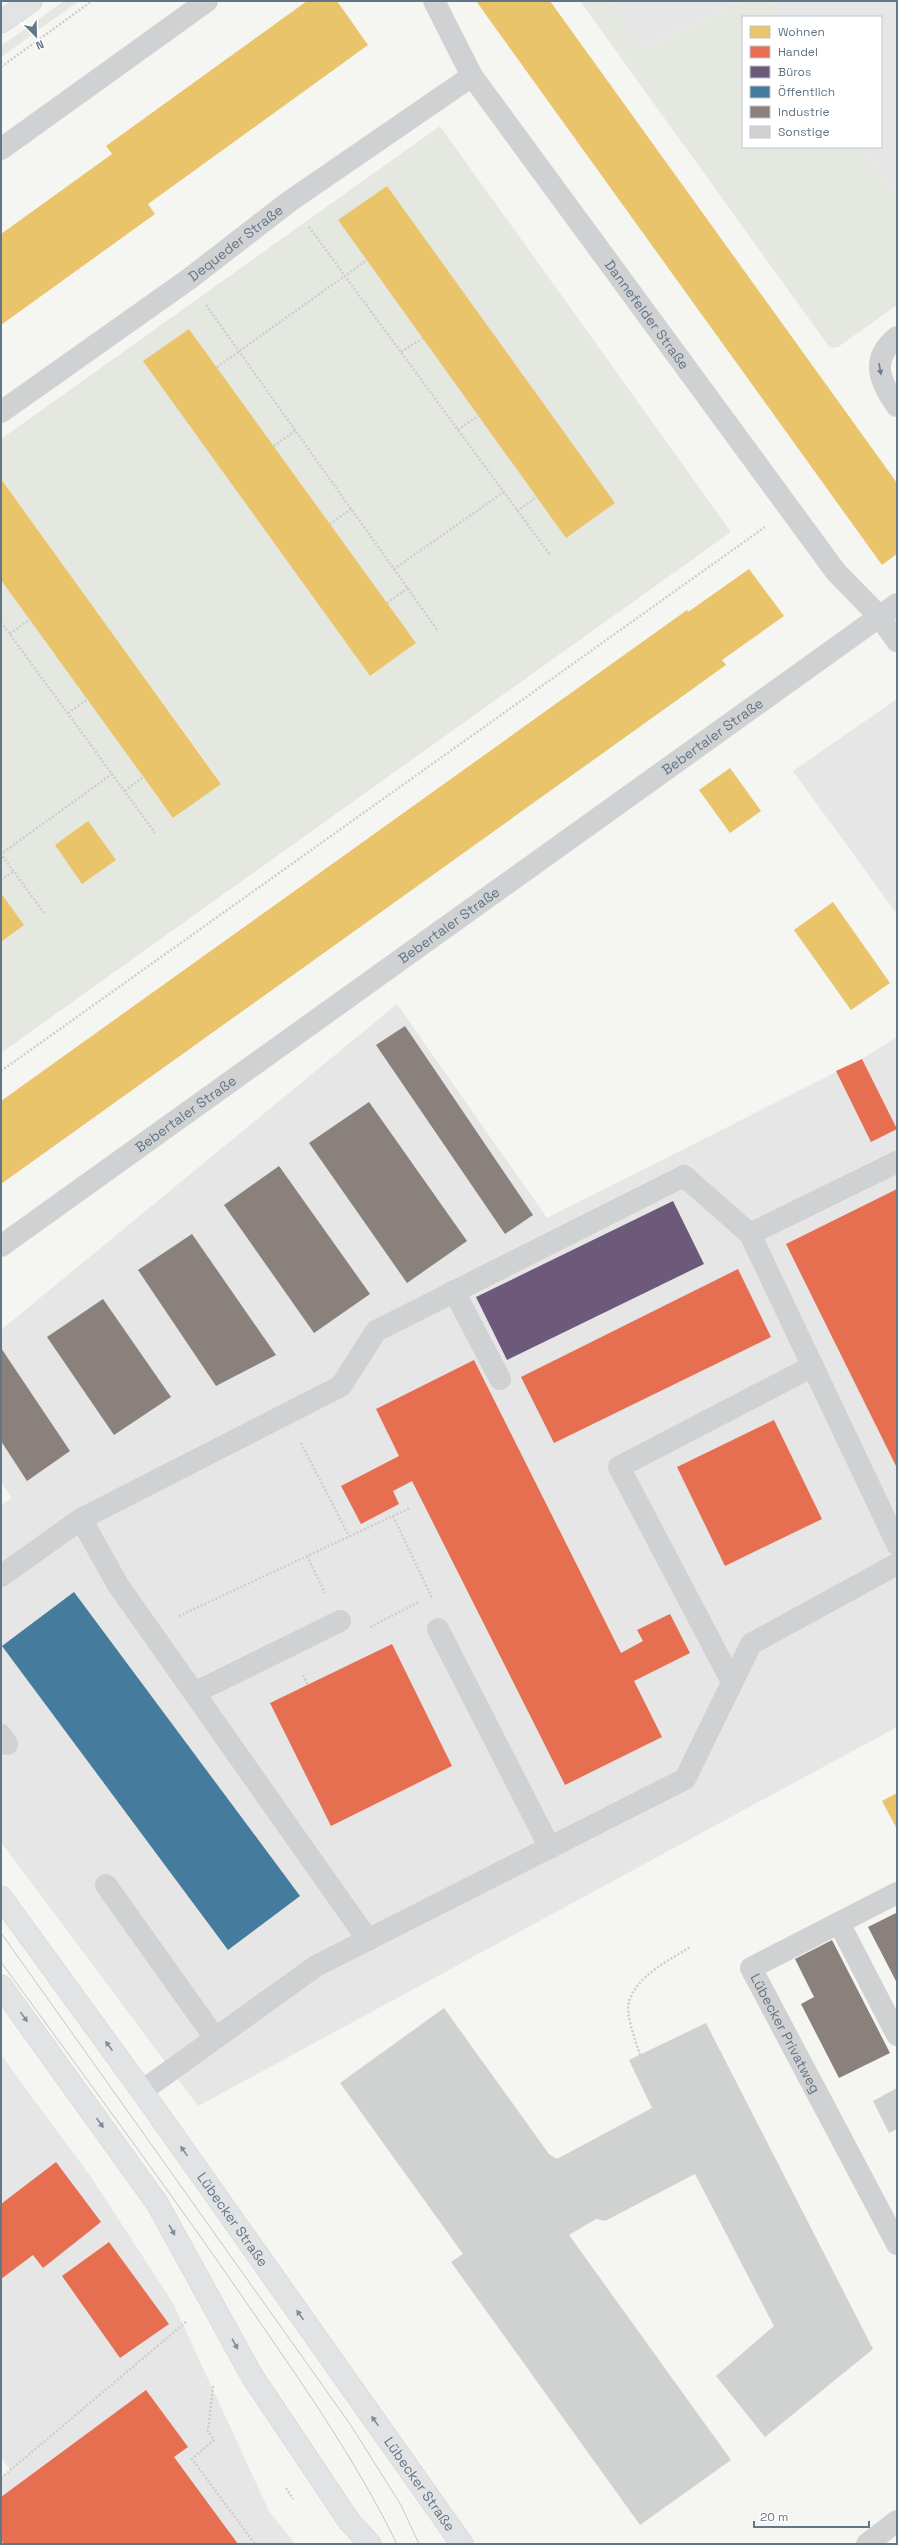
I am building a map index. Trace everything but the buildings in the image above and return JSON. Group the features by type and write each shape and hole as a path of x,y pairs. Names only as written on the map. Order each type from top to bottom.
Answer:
{"main road":[{"path":"1,22 31,1"},
{"name":"Lübecker Straße","path":"1,1896 142,2091 462,2544"},
{"path":"1,1986 157,2203 252,2376 349,2521 370,2544"}],"street":[{"path":"1,149 207,1"},
{"name":"Dannefelder Straße","path":"434,1 472,76 836,572 879,616 897,641"},
{"name":"Dequeder Straße","path":"1,412 189,279 290,201 472,76"},
{"path":"897,337 884,351 879,366 884,383 897,406"},
{"name":"Bebertaler Straße","path":"1,1246 897,604"},
{"path":"750,1234 897,1162"},
{"path":"1,1576 81,1518 341,1386 376,1332 454,1291 684,1176 750,1234 897,1544"},
{"path":"454,1291 500,1379"},
{"path":"732,1682 619,1467 813,1366"},
{"path":"81,1518 118,1585 368,1940"},
{"path":"142,2091 316,1966 685,1779 751,1644 897,1564"},
{"path":"194,1693 340,1621"},
{"path":"438,1629 550,1848"},
{"path":"106,1885 216,2038"},
{"name":"Lübecker Privatweg","path":"897,1893 752,1968 897,2244"},
{"path":"838,1923 897,2035"},
{"path":"867,2544 897,2522"}],"path":[{"path":"1,67 92,1"},
{"path":"290,201 550,555"},
{"path":"217,367 367,260"},
{"path":"189,279 238,352 438,631"},
{"path":"401,352 423,338"},
{"path":"458,430 479,415"},
{"path":"274,446 295,431"},
{"path":"394,569 504,492"},
{"path":"517,511 537,497"},
{"path":"330,524 351,509"},
{"path":"1,1071 790,510"},
{"path":"387,602 408,588"},
{"path":"10,634 29,620"},
{"path":"1,622 155,833"},
{"path":"68,713 87,700"},
{"path":"44,913 1,854 112,774"},
{"path":"124,791 143,777"},
{"path":"1,880 14,871"},
{"path":"286,1414 349,1536"},
{"path":"149,1630 410,1508"},
{"path":"393,1516 432,1596 438,1629"},
{"path":"640,2055 632,2028 629,2002 644,1976 690,1948"},
{"path":"1,2478 190,2319"},
{"path":"213,2386 208,2431 214,2440 192,2459 255,2544"}],"shaded area":[{"path":"64,1 79,1 1,57 1,46"},
{"path":"580,1 610,1 645,48 739,1 771,1 780,16 742,16 742,148 865,148 897,199 897,305 838,347 830,348"},
{"path":"610,1 739,1 644,48"},
{"path":"771,1 897,1 897,199 865,148 882,148 882,16 780,16"},
{"path":"440,126 731,532 1,1053 1,942 24,925 1,893 1,580 173,818 221,783 1,479 1,439","holes":["387,186 614,503 339,220","189,329 416,643 370,676 144,361"]},
{"path":"897,699 897,914 793,771"},
{"path":"397,1004 547,1218 862,1059 897,1037 897,1727 198,2106 1,1842 1,1505 12,1498 1,1482 1,1330"},
{"path":"1,2055 91,2177 173,2303 269,2511 295,2544 1,2544 1,2478 10,2470 1,2457"}],"tram line":[{"path":"1,1933 350,2424 401,2505 419,2544"},
{"path":"1,1962 163,2184 295,2373 332,2429 366,2485 397,2544"}]}
